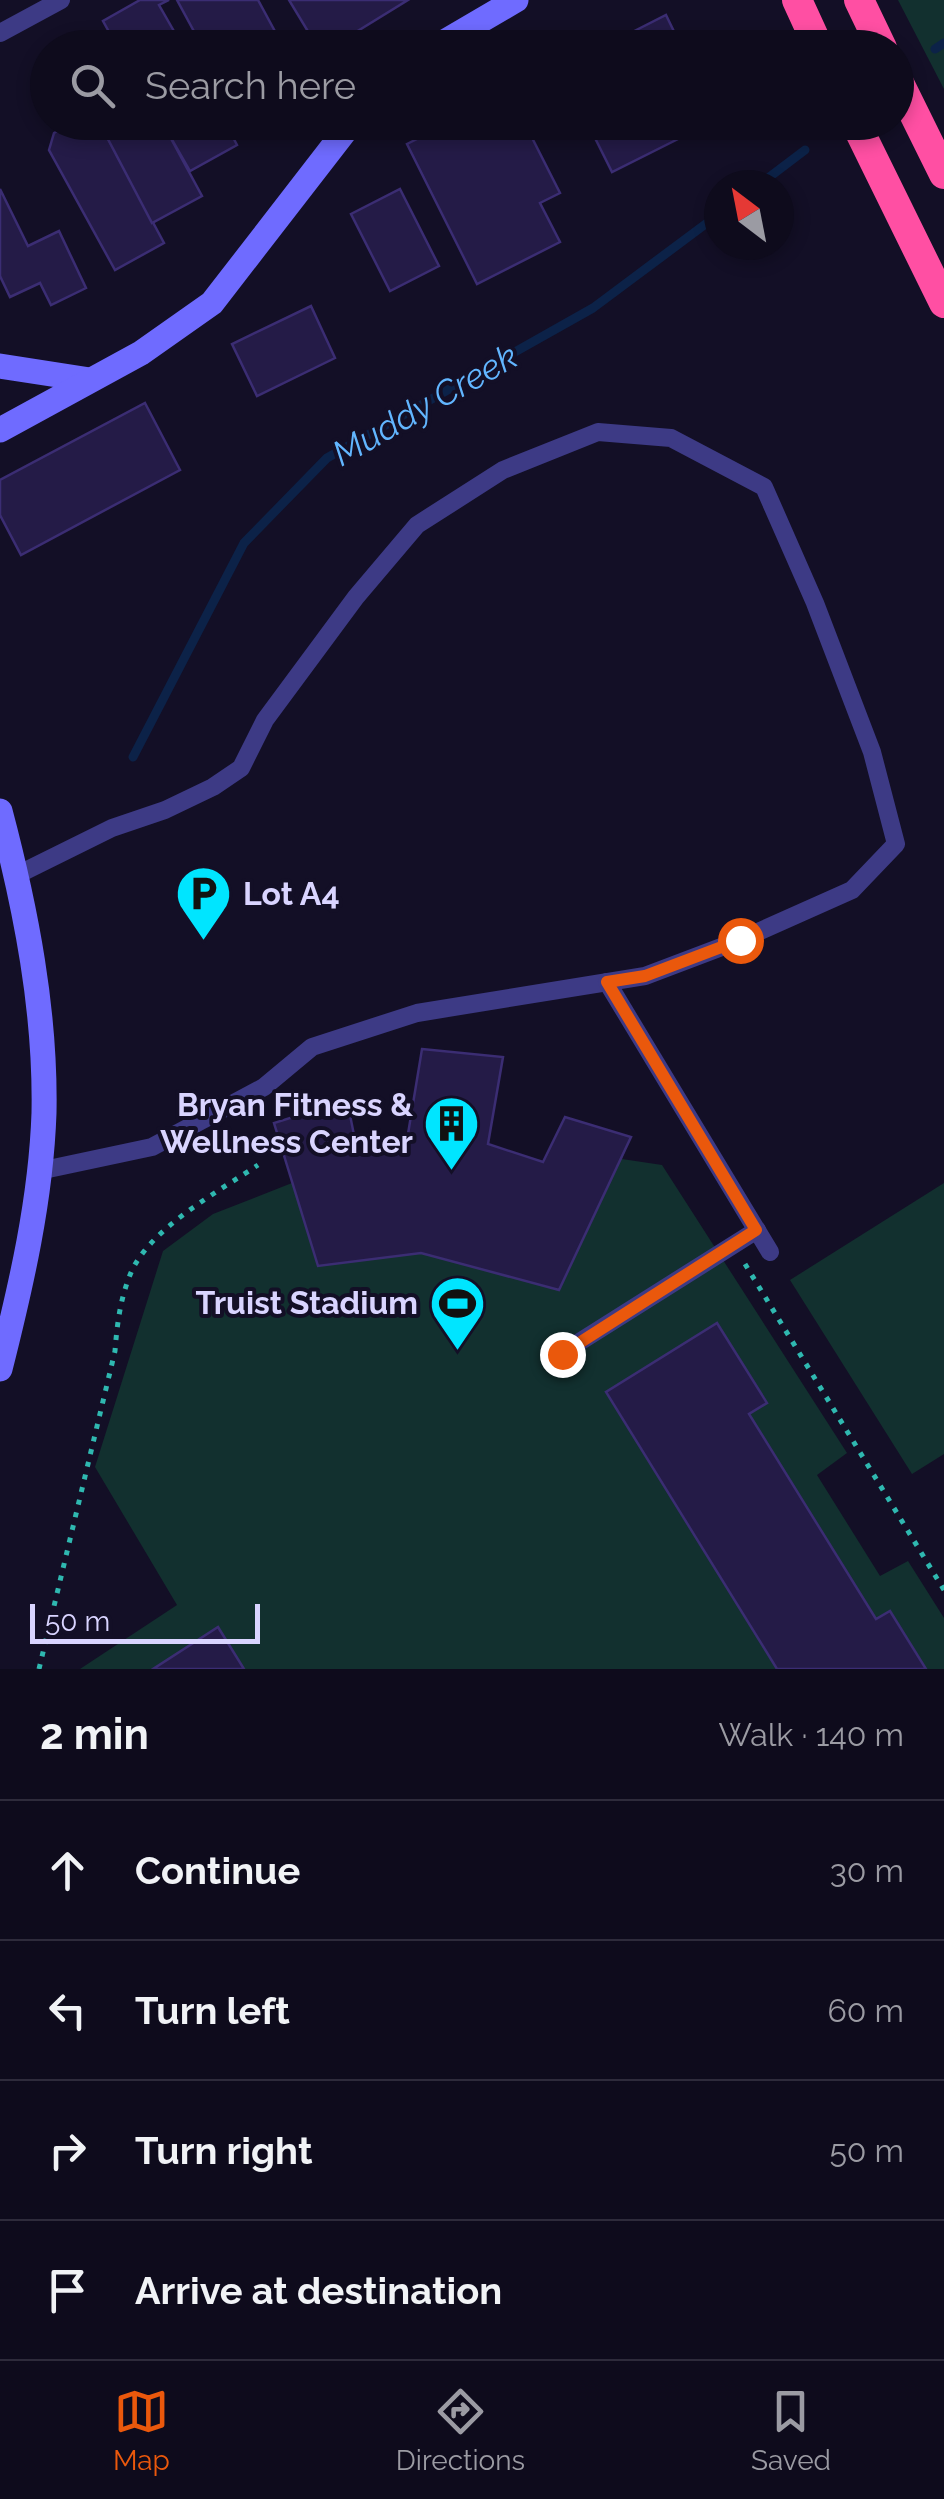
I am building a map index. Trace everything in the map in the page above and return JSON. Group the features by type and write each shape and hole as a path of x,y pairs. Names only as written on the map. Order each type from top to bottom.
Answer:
{"highway":[{"path":"859,0 873,30"},
{"path":"796,6 809,30"},
{"path":"914,114 944,174"},
{"path":"865,140 944,303"}],"main road":[{"path":"465,30 516,0"},
{"path":"0,430 141,353 212,303 338,140"},
{"path":"0,366 90,380"},
{"path":"0,811 17,875 40,1023 44,1112 22,1280 0,1370"}],"lane":[{"path":"0,33 61,0"},
{"path":"17,875 112,828 214,787 241,768 265,720 356,597 417,525 502,470 598,432 671,438 764,487 815,603 872,752 896,844 852,890 740,940 645,976 418,1013 312,1047 264,1088 152,1147 38,1172"},
{"path":"607,982 770,1252"},
{"path":"562,1354 756,1230"}],"path":[{"path":"39,1669 131,1271 182,1216 258,1165"},
{"path":"741,1257 944,1590"}],"green space":[{"path":"898,0 944,0 944,89 914,30"},
{"name":"Truist Stadium","path":"422,1049 503,1057 488,1144 543,1162 631,1137 622,1159 662,1165 847,1453 817,1475 880,1576 908,1561 944,1618 944,1669 80,1669 177,1605 95,1467 163,1251 213,1214 292,1183 274,1123 347,1100 356,1145 407,1140"},
{"path":"944,1183 944,1454 912,1474 790,1280"}],"building":[{"path":"140,0 169,0 159,5 173,30 108,30 103,21"},
{"path":"177,0 258,0 274,30 193,30"},
{"path":"289,0 408,0 359,30 307,30"},
{"path":"666,15 673,30 636,30"},
{"path":"52,140 109,140 164,243 115,270 49,150"},
{"path":"108,140 172,140 202,196 152,223"},
{"path":"172,140 234,140 237,145 190,171"},
{"path":"415,140 533,140 560,193 540,203 560,242 477,284 407,144"},
{"path":"596,140 676,140 612,172"},
{"path":"0,189 28,246 59,231 86,288 51,305 40,283 10,297 0,276"},
{"path":"400,189 439,266 390,291 351,214"},
{"path":"311,306 335,358 257,396 232,344"},
{"path":"145,403 180,470 21,555 0,515 0,480"},
{"name":"Bryan Fitness & Wellness Center","path":"422,1049 503,1057 488,1144 543,1162 565,1117 631,1137 559,1290 421,1253 318,1266 274,1123 347,1100 356,1145 407,1140"},
{"path":"717,1323 767,1403 749,1414 876,1619 890,1611 926,1669 777,1669 606,1392"},
{"path":"218,1627 244,1669 153,1669"}],"waterway":[{"name":"Muddy Creek","path":"935,49 944,43"},
{"name":"Muddy Creek","path":"779,170 805,150"},
{"name":"Muddy Creek","path":"133,757 244,543 327,458 593,308 704,225"}],"place":[{"name":"Lot A4","path":"204,943"},
{"name":"Bryan Fitness & Wellness Center","path":"452,1172"},
{"name":"Truist Stadium","path":"457,1352"}],"route":[{"path":"562,1354 756,1230 607,982 645,976 740,940"}]}
